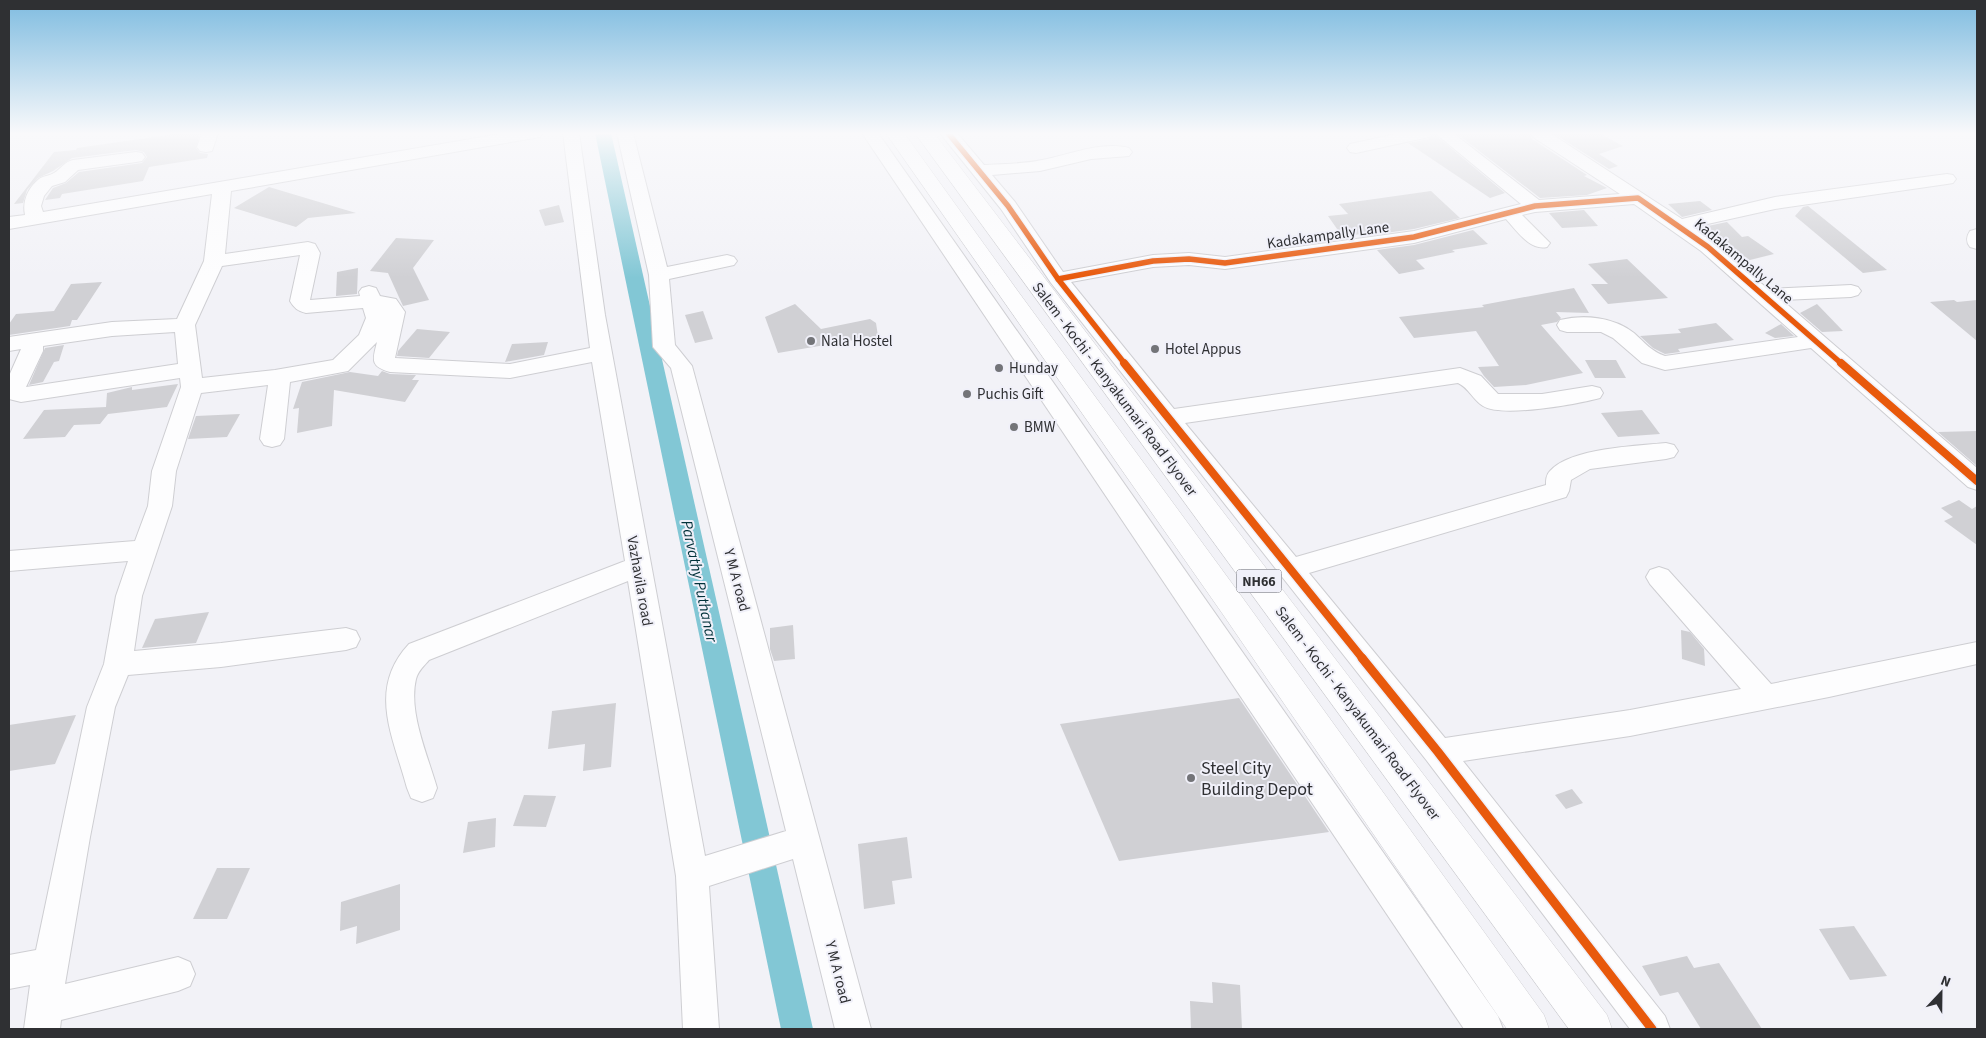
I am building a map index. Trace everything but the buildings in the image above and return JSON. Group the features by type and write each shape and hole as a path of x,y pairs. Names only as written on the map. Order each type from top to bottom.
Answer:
{"highway":[{"name":"Salem - Kochi - Kanyakumari Road Flyover","path":"929,181 1008,295 1232,605 1530,1029"},
{"name":"Salem - Kochi - Kanyakumari Road Flyover","path":"960,181 1593,1029"}],"street":[{"path":"35,218 32,206 35,195 48,181"},
{"path":"9,223 254,181"},
{"name":"Vazhavila road","path":"578,181 602,353 638,566 702,872 701,1029"},
{"name":"Y M A road","path":"637,181 659,275 664,347 681,366 795,843 853,1029"},
{"path":"903,181 1485,1029"},
{"path":"987,181 1008,206 1058,279 1438,752 1652,1029"},
{"path":"1505,181 1536,206"},
{"path":"1613,181 1638,198"},
{"path":"1679,225 1775,203 1930,181"},
{"path":"178,974 43,1018 50,964 101,707 118,664 129,596 160,506 164,471 191,378 185,325 214,261 222,187"},
{"name":"Kadakampally Lane","path":"1058,279 1153,261 1189,259 1225,263 1414,237 1536,206 1638,198 1708,246 1977,481"},
{"path":"1510,213 1540,243"},
{"path":"1977,235 1977,243"},
{"path":"214,261 308,248 310,253 300,301 306,307 323,307 369,296 390,303 395,312 384,358 385,363 390,365 510,371 602,353"},
{"path":"659,275 727,261"},
{"path":"1763,295 1851,291"},
{"path":"20,343 32,351 12,392 21,395 191,378 275,377 340,366 369,338 376,318 369,296"},
{"path":"1567,325 1592,324 1613,329 1647,357 1656,362 1666,363 1816,342"},
{"path":"20,343 112,330 185,325"},
{"path":"1168,418 1460,375 1473,381 1491,401 1509,404 1530,404 1592,393"},
{"path":"272,439 279,382 275,377"},
{"path":"1290,569 1556,491 1559,476 1585,461 1666,452"},
{"path":"9,562 145,550"},
{"path":"422,788 399,706 402,679 409,663 419,652 638,566"},
{"path":"1659,577 1765,697"},
{"path":"118,664 221,655 346,639"},
{"path":"1438,752 1630,723 1977,653"},
{"path":"702,872 795,843"},
{"path":"9,972 50,964"}],"waterway":[{"name":"Parvathy Puthanar","path":"613,181 797,1029"}],"cycle path":[{"path":"988,181 1008,206 1058,279 1438,752 1652,1029"},
{"path":"1058,279 1153,261 1189,259 1225,263 1414,237 1535,206 1638,198 1708,247 1977,481"}],"place":[{"name":"Nala Hostel","path":"811,341"},
{"name":"Hotel Appus","path":"1155,349"},
{"name":"Hunday","path":"999,368"},
{"name":"Puchis Gift","path":"967,394"},
{"name":"BMW","path":"1014,427"},
{"name":"Steel City Building Depot","path":"1191,778"}]}
